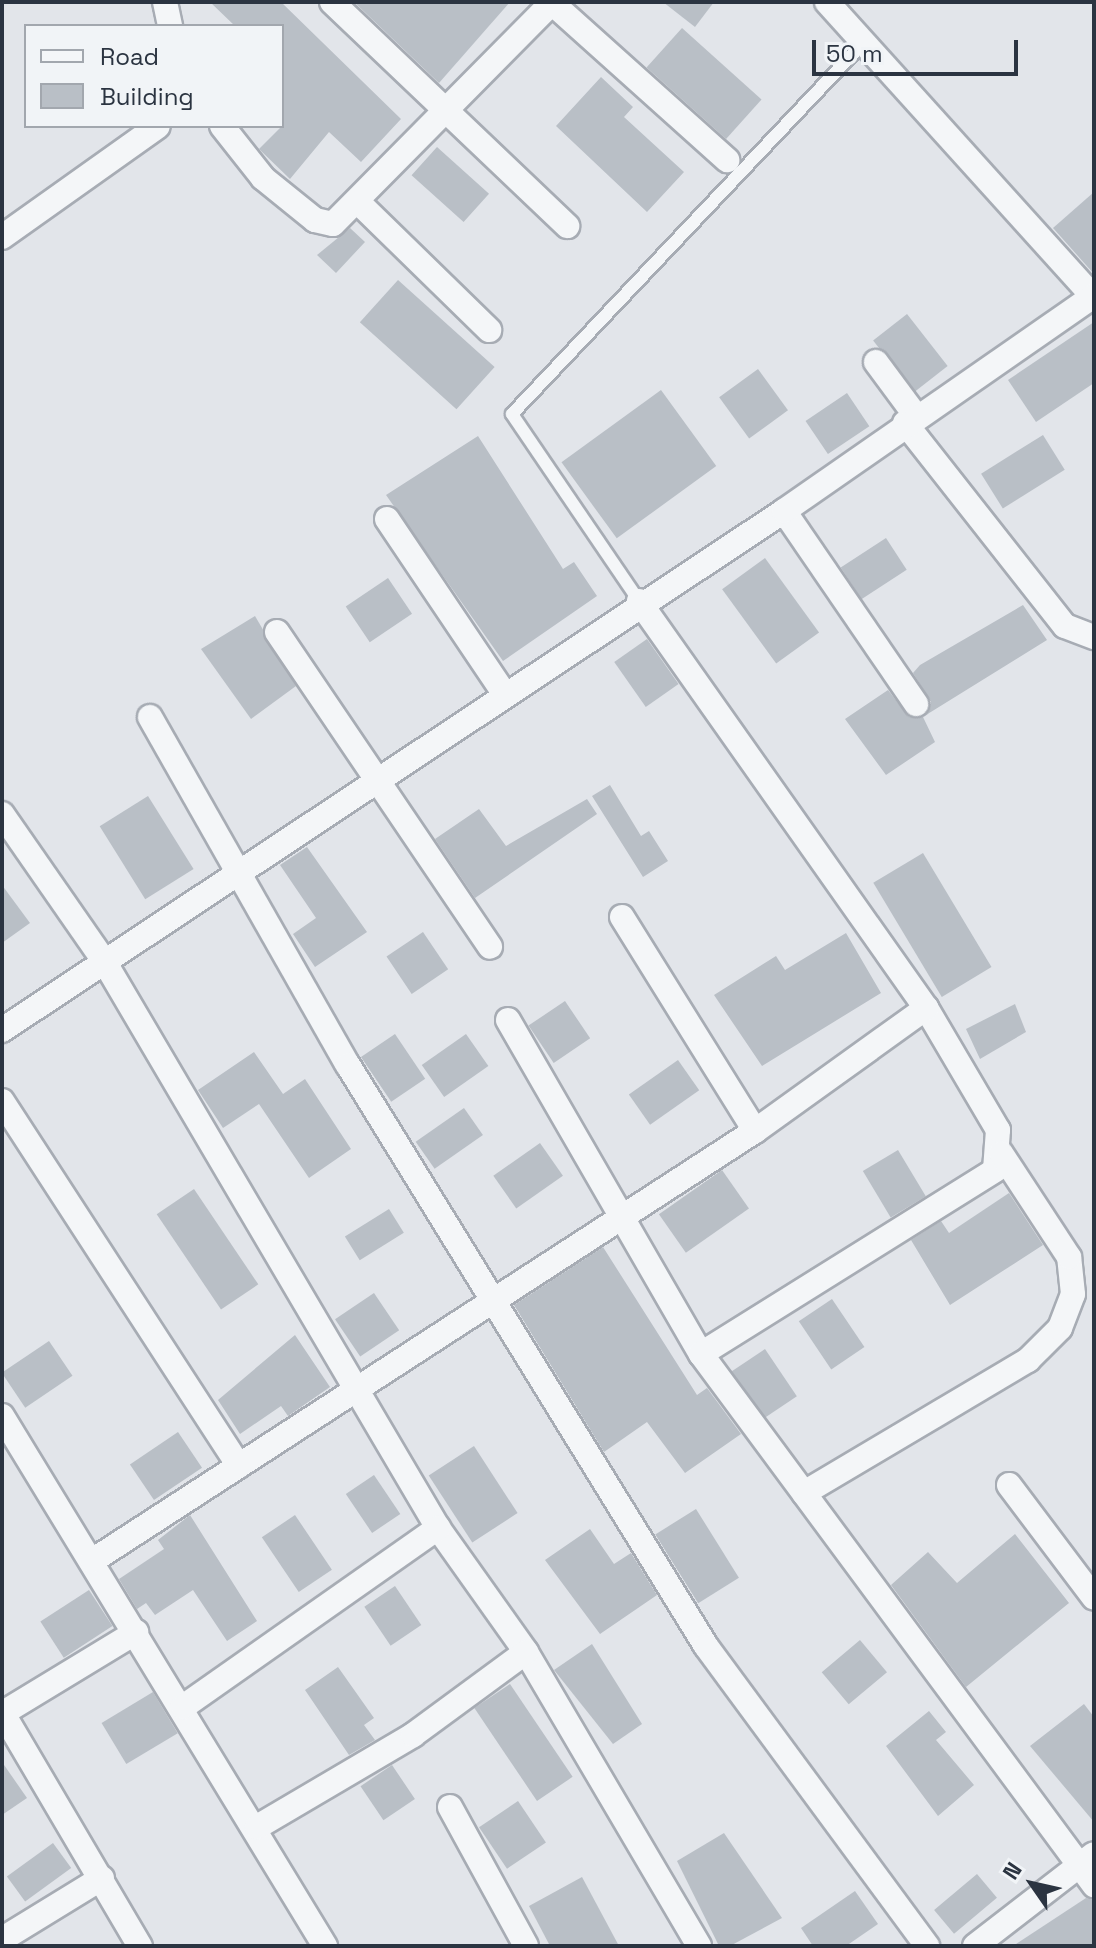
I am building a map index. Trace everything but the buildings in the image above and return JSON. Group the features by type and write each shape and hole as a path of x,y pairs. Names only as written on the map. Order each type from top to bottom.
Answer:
{"street":[{"path":"165,2 170,24"},
{"path":"332,2 567,226"},
{"path":"224,128 263,178 315,220 333,224 359,203 552,2 727,160"},
{"path":"2,1030 639,601 784,511 910,420 1094,296 833,4"},
{"path":"2,237 155,128"},
{"path":"359,203 489,330"},
{"path":"876,362 910,420 1065,626 1094,637"},
{"path":"784,511 916,704"},
{"path":"387,519 504,693"},
{"path":"639,601 926,1008 998,1130 1001,1153 1069,1257 1073,1294 1060,1328 1028,1360 804,1493"},
{"path":"277,632 490,947"},
{"path":"150,717 242,870 348,1065 496,1299 706,1646 927,1946"},
{"path":"2,814 104,961 438,1528 526,1652 699,1946"},
{"path":"622,917 755,1131"},
{"path":"92,1561 358,1394 496,1299 621,1220 755,1131 926,1008"},
{"path":"508,1020 701,1354 1089,1868 975,1946"},
{"path":"2,1101 239,1466"},
{"path":"701,1354 984,1183 1001,1153"},
{"path":"2,1416 257,1827 325,1946"},
{"path":"1009,1485 1094,1598"},
{"path":"183,1707 438,1528"},
{"path":"136,1632 2,1713 140,1946"},
{"path":"257,1827 413,1735 526,1652"},
{"path":"450,1807 526,1946"},
{"path":"9,1935 102,1878"}],"lane":[{"path":"639,601 512,414 866,40"}]}
